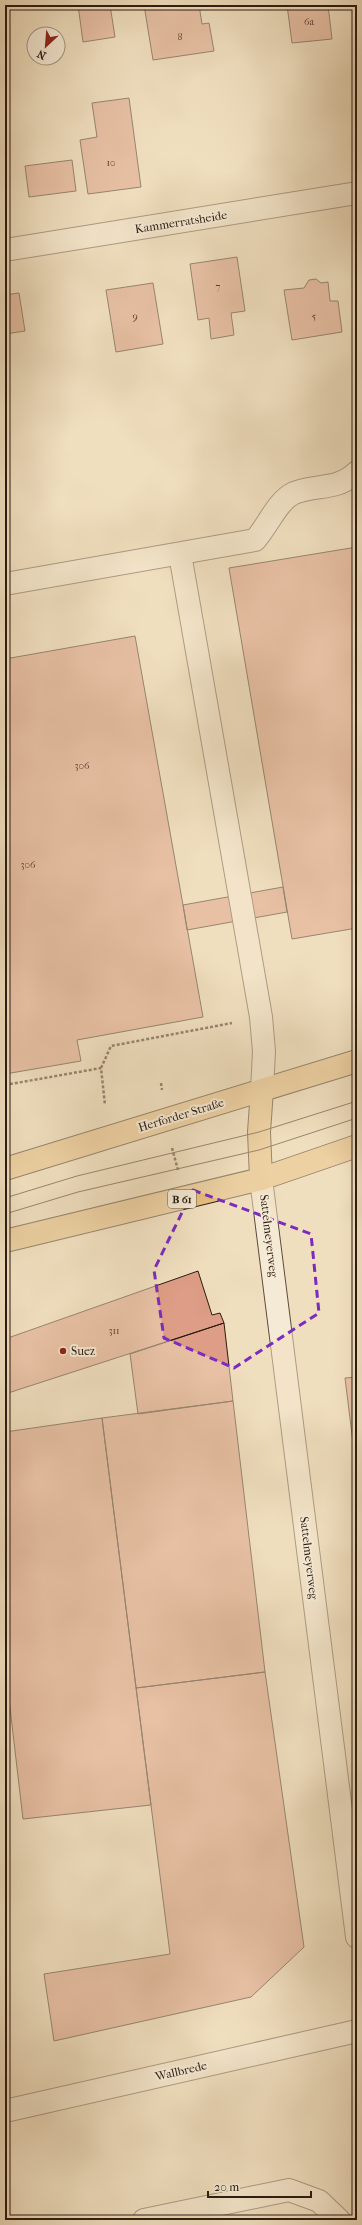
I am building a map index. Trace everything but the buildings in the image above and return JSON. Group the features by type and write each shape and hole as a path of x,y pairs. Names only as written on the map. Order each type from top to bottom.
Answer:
{"main road":[{"name":"Herforder Straße","path":"5,1169 357,1060"},
{"path":"261,1179 259,1132 262,1090"},
{"name":"B 61","path":"5,1241 261,1179 357,1146"}],"street":[{"name":"Kammerratsheide","path":"5,250 357,193"},
{"path":"5,584 255,540 265,530 279,507 293,494 333,486 349,479 357,472"},
{"path":"180,554 261,1017 264,1051 262,1090"},
{"name":"Sattelmeyerweg","path":"261,1179 357,1937"},
{"name":"Wallbrede","path":"5,2111 357,2031"},
{"path":"144,2220 289,2190 319,2201 339,2220"}],"path":[{"path":"106,1105 101,1068 111,1046 261,1017"},
{"path":"5,1085 101,1068"},
{"path":"161,1083 166,1119 185,1198"}],"highlighted area":[{"path":"193,1190 311,1234 319,1313 234,1368 164,1338 154,1270"}],"tram line":[{"path":"5,1198 77,1176 259,1132 357,1101"},
{"path":"5,1214 78,1192 259,1150 357,1118"}],"place":[{"name":"Suez","path":"63,1351"}]}
